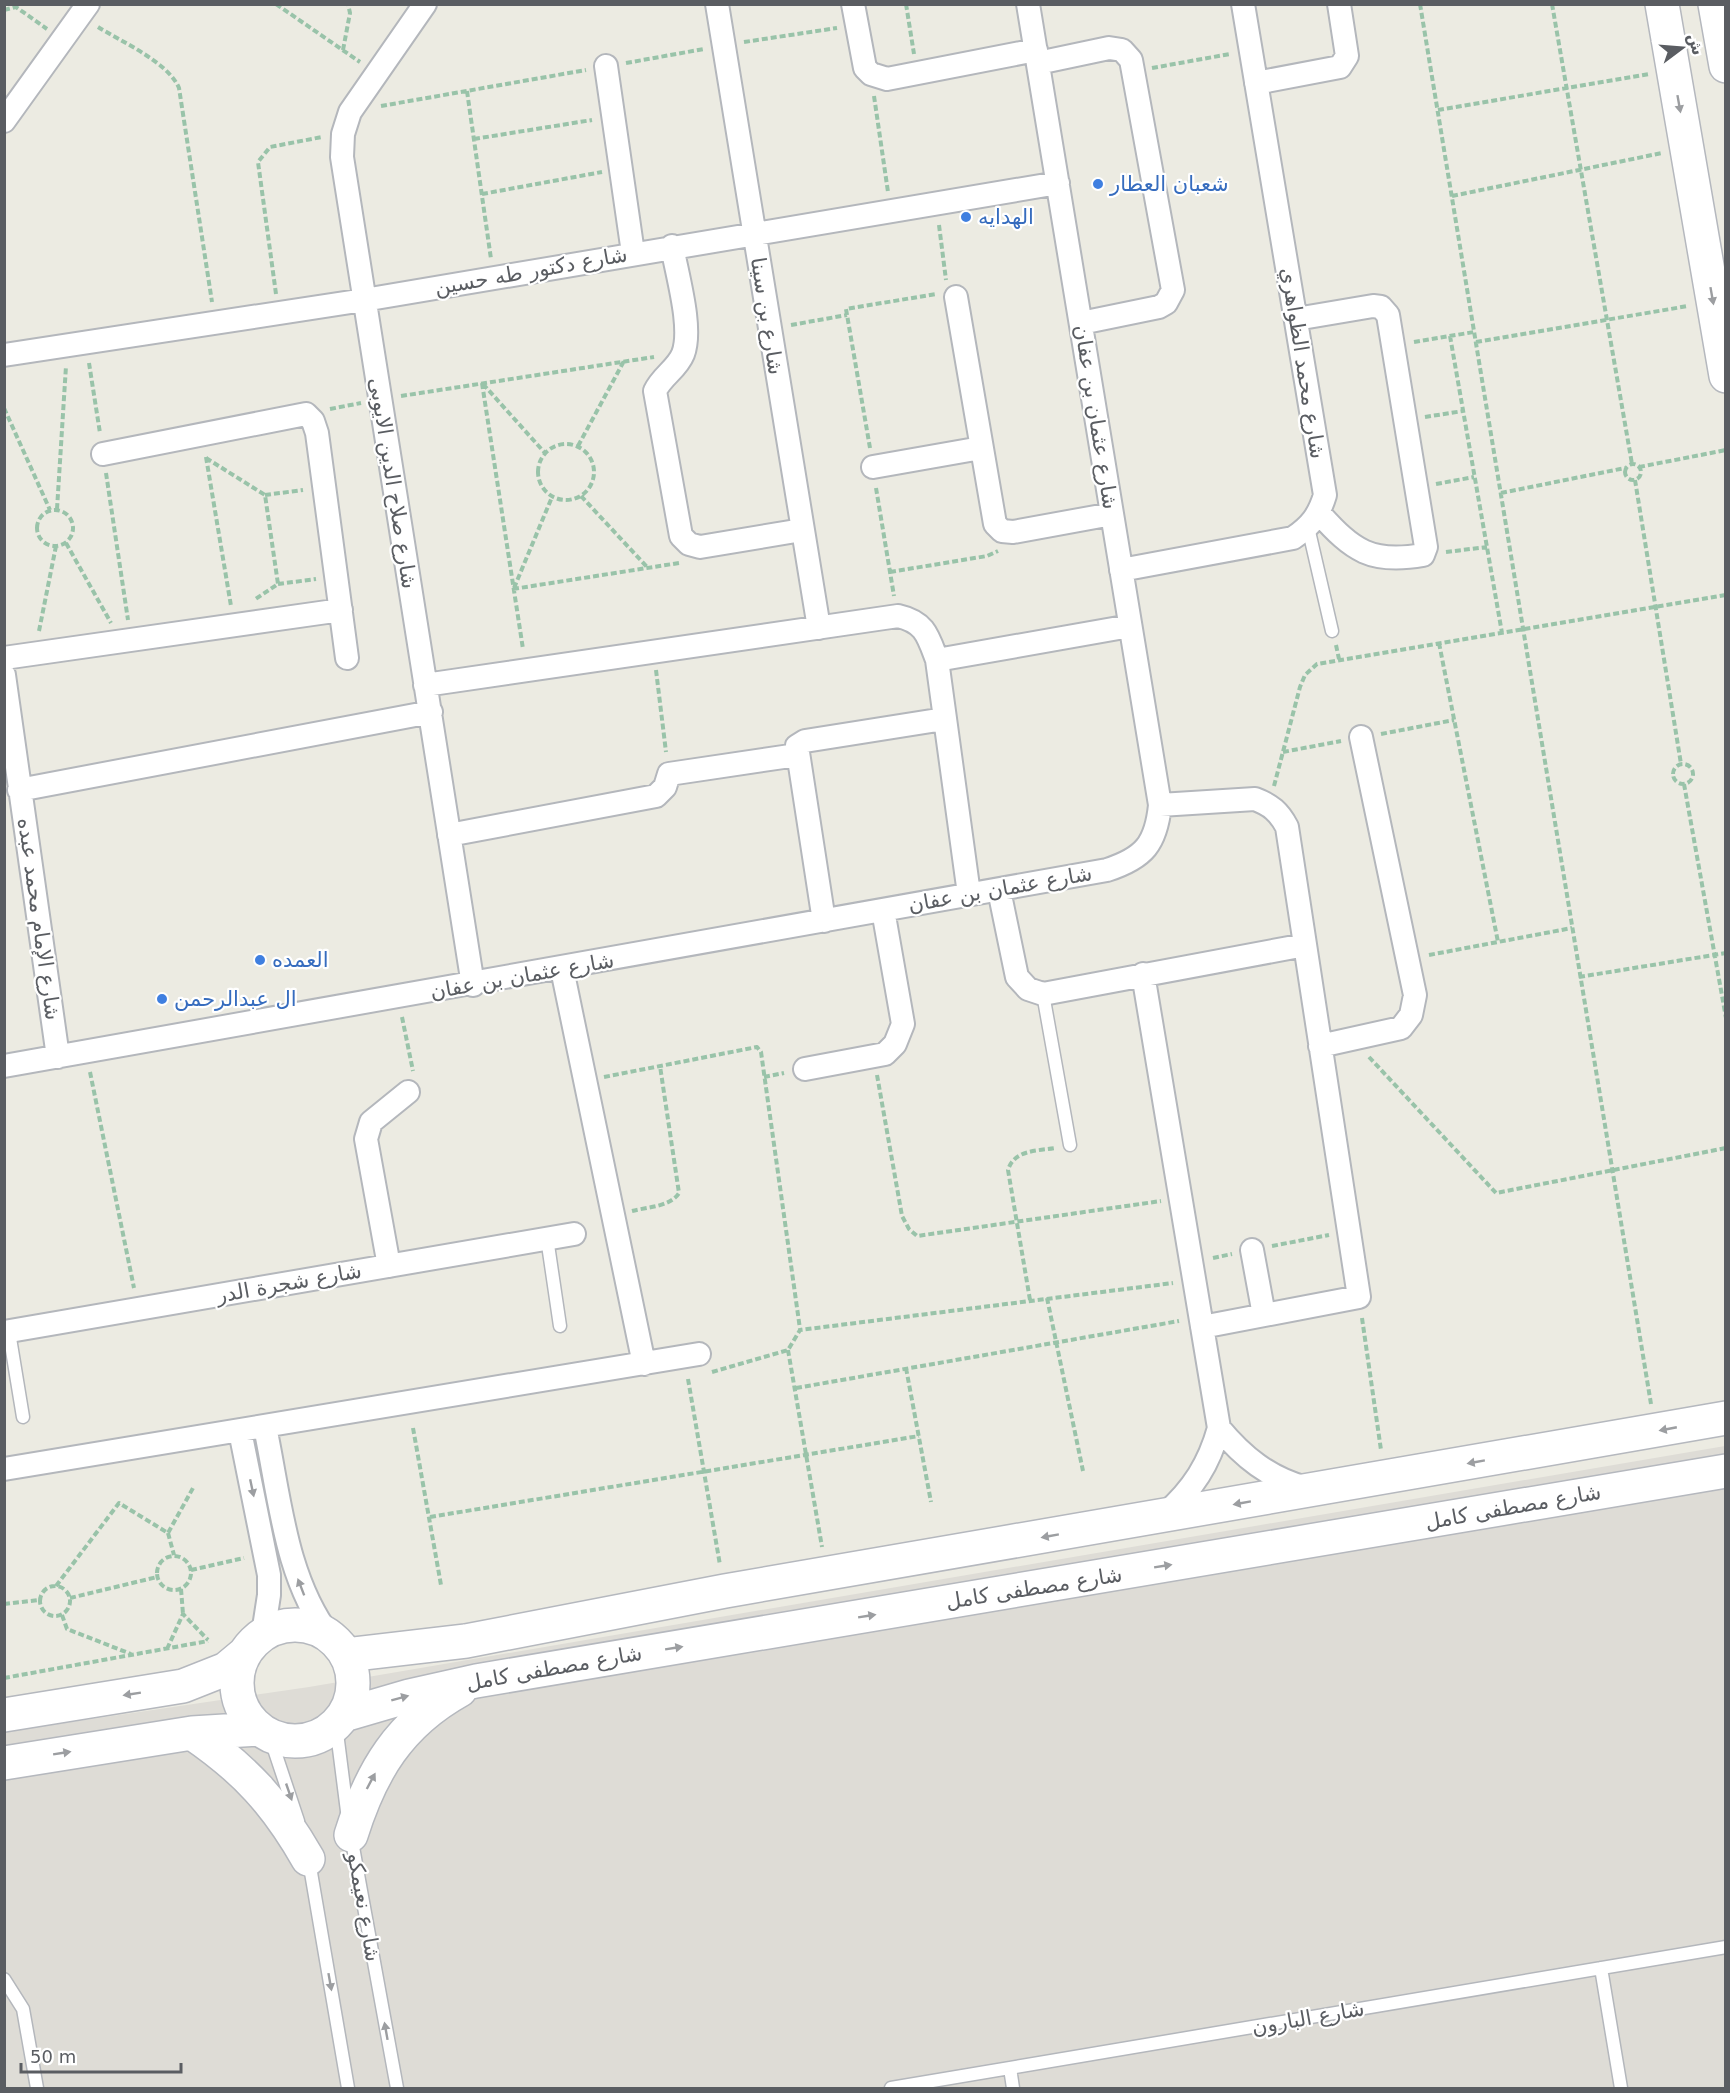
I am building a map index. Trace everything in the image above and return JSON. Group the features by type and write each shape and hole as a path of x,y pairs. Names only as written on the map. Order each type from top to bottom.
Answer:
{"street":[{"name":"شارع صلاح الدين الايوبى","path":"425,4 350,112 343,134 342,157 473,985"},
{"name":"شارع بن سينا","path":"717,4 819,628"},
{"path":"853,4 862,59 871,75 887,79 1109,48 1122,50 1131,60 1173,290 1170,297 1159,307 1081,322"},
{"name":"شارع عثمان بن عفان","path":"4,1066 473,985 1107,870 1129,863 1147,849 1157,828 1160,806 1028,4"},
{"name":"شارع محمد الظواهري","path":"1243,4 1325,495 1314,520"},
{"path":"1256,83 1340,67 1347,56 1339,4"},
{"path":"1662,4 1725,376"},
{"path":"1715,4 1725,66"},
{"path":"4,121 84,10"},
{"path":"606,66 633,253"},
{"name":"شارع دكتور طه حسين","path":"4,355 214,321 364,300 672,246 1058,183"},
{"path":"672,246 687,335 684,352 677,366 659,381 655,391 677,525 681,536 689,544 700,547 802,530"},
{"path":"946,291 981,448 995,524 1002,531 1013,532 1112,514"},
{"path":"1121,570 1293,538 1314,520 1356,549 1372,556 1391,559 1423,555 1426,538 1388,315 1381,307 1296,319"},
{"path":"103,454 306,414 313,421 317,433 347,658"},
{"path":"873,467 981,448"},
{"path":"4,658 126,641 234,620 340,610"},
{"path":"425,685 898,616 915,620 928,635 937,660 969,894"},
{"path":"937,660 1130,626"},
{"name":"شارع الإمام محمد عبده","path":"5,684 58,1057"},
{"path":"19,790 430,712"},
{"path":"824,921 797,746 805,741 944,719"},
{"path":"1320,1046 1401,1028 1411,1015 1415,995 1361,737"},
{"path":"449,836 656,796 665,787 669,774 797,755"},
{"path":"1160,806 1255,799 1269,804 1280,814 1287,827 1359,1297 1264,1315 1201,1322"},
{"path":"999,890 1017,977 1028,989 1043,994 1305,945"},
{"path":"805,1069 885,1054 895,1044 903,1024 883,910"},
{"path":"562,969 644,1364"},
{"path":"1143,974 1219,1428 1212,1453 1200,1477 1184,1497 1161,1517"},
{"path":"389,1266 366,1139 370,1122 408,1092"},
{"name":"شارع شجرة الدر","path":"7,1332 574,1234"},
{"path":"1252,1250 1264,1315"},
{"path":"4,1469 644,1364 702,1367"},
{"name":"شارع مصطفى كامل","path":"338,1646 436,1646 725,1591 1655,1432 1725,1418"},
{"path":"4,1763 184,1734 264,1733 291,1742 312,1740 340,1720 351,1698 353,1679 338,1646 316,1618 297,1576 265,1427"},
{"path":"1219,1428 1234,1446 1271,1475 1317,1490"},
{"path":"240,1431 269,1575 269,1595 253,1644 238,1670 238,1694 247,1717 264,1733"},
{"name":"شارع مصطفى كامل","path":"340,1720 442,1688 476,1681 1725,1471"},
{"path":"4,1715 167,1689 205,1679 226,1669 253,1644 290,1625 304,1625 338,1646"},
{"path":"436,1646 427,1651 422,1660 421,1670 433,1685 442,1688"},
{"path":"351,1835 363,1796 389,1751 409,1727 440,1701 476,1681"},
{"path":"167,1689 180,1701 183,1710 184,1734"},
{"path":"184,1734 228,1757 260,1787 287,1821 309,1859"}],"lane":[{"path":"1314,520 1332,631"},
{"path":"1043,994 1070,1145"},
{"path":"547,1238 560,1326"},
{"path":"7,1332 23,1417"},
{"name":"شارع نعيمكو","path":"340,1720 351,1835 397,2088"},
{"path":"264,1733 309,1859 348,2088"},
{"name":"شارع البارون","path":"891,2088 1725,1947"},
{"path":"1601,1968 1621,2088"},
{"path":"4,1979 23,2008 37,2088"},
{"path":"1010,2068 1013,2088"}],"path":[{"path":"276,4 376,73"},
{"path":"343,50 350,13 348,4"},
{"path":"906,4 917,73"},
{"path":"1420,4 1655,1432"},
{"path":"1552,4 1632,464"},
{"path":"4,10 16,7 62,40"},
{"path":"84,10 174,77 181,98 214,321"},
{"path":"1133,72 1251,50"},
{"path":"1438,110 1673,70"},
{"path":"871,75 891,210"},
{"path":"467,91 494,277"},
{"path":"474,139 613,116"},
{"path":"279,312 258,162 270,147 343,134"},
{"path":"1452,196 1686,148"},
{"path":"482,194 621,168"},
{"path":"898,616 846,309 946,291 936,203"},
{"path":"1476,342 1713,302"},
{"path":"770,329 847,315"},
{"path":"1393,346 1474,332"},
{"path":"1450,336 1502,633"},
{"path":"76,343 103,454 126,641"},
{"path":"57,509 76,343"},
{"path":"306,414 482,383 684,352"},
{"path":"578,446 624,361"},
{"path":"482,383 545,453"},
{"path":"482,383 526,670"},
{"path":"4,408 50,510"},
{"path":"1406,420 1463,411"},
{"path":"202,434 234,620 278,584 336,577"},
{"path":"560,444 578,446 592,460 594,470 589,489 581,496 561,500 552,497 540,485 538,477 538,468 545,453 560,444"},
{"path":"1632,464 1639,467 1725,450"},
{"path":"206,458 266,495 324,487"},
{"path":"1501,493 1625,468 1632,464"},
{"path":"1635,480 1641,475 1639,467"},
{"path":"1625,468 1625,476 1635,480"},
{"path":"1418,487 1474,477"},
{"path":"1635,480 1682,764"},
{"path":"266,495 278,584"},
{"path":"581,496 648,568"},
{"path":"513,590 552,497"},
{"path":"57,509 70,516 73,523 71,537 66,543 56,546 42,541 37,527 43,514 57,509"},
{"path":"890,572 987,556 1008,543 1013,532"},
{"path":"66,543 126,641"},
{"path":"34,654 56,546"},
{"path":"513,590 685,561 700,547"},
{"path":"1423,555 1487,547"},
{"path":"1269,804 1305,675 1317,664 1725,595"},
{"path":"1439,643 1498,942"},
{"path":"654,652 669,774"},
{"path":"1682,764 1691,768 1693,773 1689,783 1678,783 1672,776 1673,770 1682,764"},
{"path":"1684,784 1725,1018"},
{"path":"1407,958 1572,928"},
{"path":"1579,977 1725,953"},
{"path":"399,998 413,1071 408,1092"},
{"path":"1352,1039 1496,1192 1725,1148"},
{"path":"586,1081 750,1047 757,1047 761,1052 800,1330 788,1350 826,1574"},
{"path":"86,1052 138,1309"},
{"path":"873,1056 902,1216 909,1229 917,1236 1181,1198"},
{"path":"613,1215 668,1203 675,1200 679,1193 660,1066"},
{"path":"1030,1300 1008,1170 1011,1161 1018,1155 1070,1145"},
{"path":"800,1330 1194,1281"},
{"path":"1359,1297 1385,1478"},
{"path":"1047,1298 1083,1471"},
{"path":"796,1388 1056,1342 1201,1322"},
{"path":"725,1591 686,1379 702,1367 788,1350"},
{"path":"906,1368 931,1502"},
{"path":"413,1428 441,1585"},
{"path":"430,1517 919,1436"},
{"path":"167,1649 183,1614 181,1589 191,1578 188,1563 174,1556 168,1533 193,1488"},
{"path":"56,1586 119,1503 168,1533"},
{"path":"174,1556 160,1562 157,1576 166,1588 181,1589"},
{"path":"191,1570 244,1557"},
{"path":"70,1598 157,1576"},
{"path":"56,1586 62,1588 70,1598 70,1605 62,1615 56,1617 43,1612 39,1600 45,1589 56,1586"},
{"path":"4,1604 39,1600"},
{"path":"4,1678 208,1641 183,1614"},
{"path":"62,1615 67,1629 133,1655"}],"shaded area":[{"path":"1725,1446 1725,2088 5,2088 4,1732 309,1687"}],"place":[{"name":"شعبان العطار","path":"1098,184"},
{"name":"الهدايه","path":"966,217"},
{"name":"العمده","path":"260,960"},
{"name":"ال عبدالرحمن","path":"162,999"}]}
